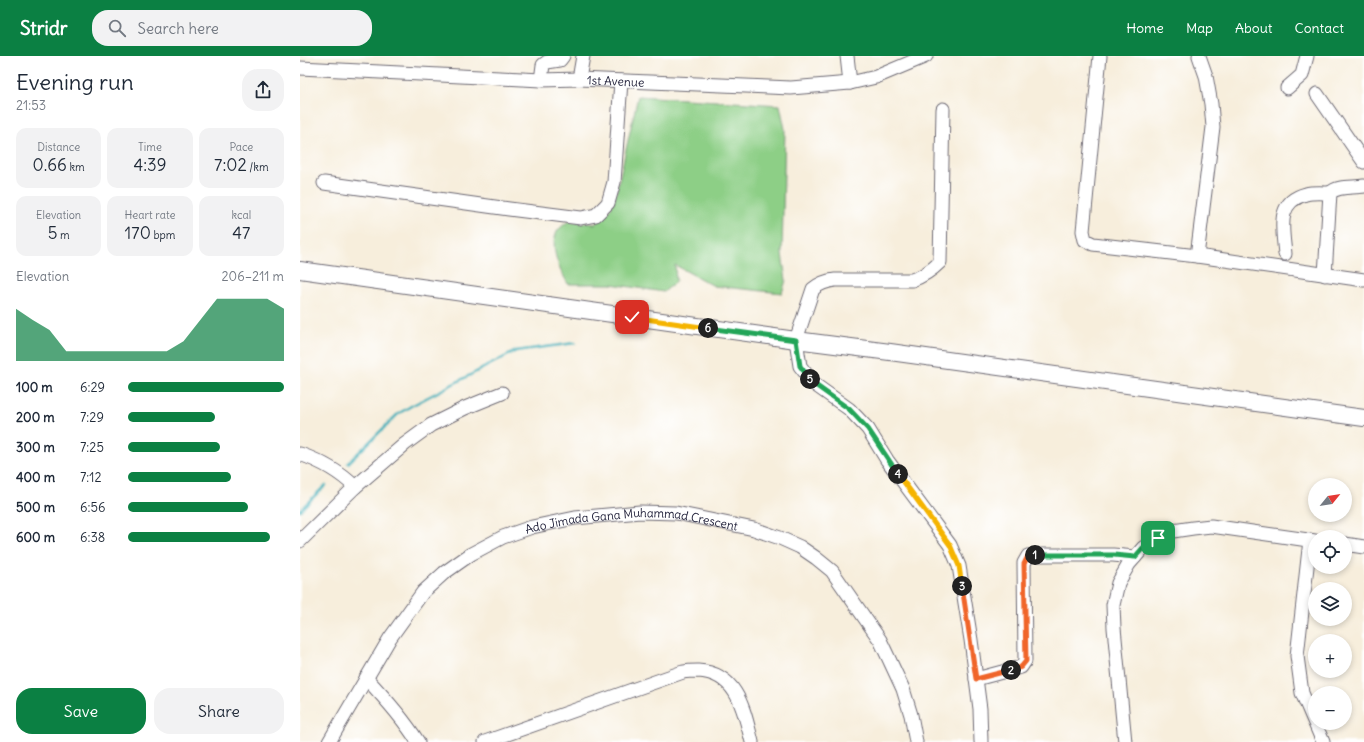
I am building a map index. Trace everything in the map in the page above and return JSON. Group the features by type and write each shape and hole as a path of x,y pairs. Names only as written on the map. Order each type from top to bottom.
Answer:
{"main road":[{"path":"300,270 1364,418"}],"street":[{"path":"541,80 543,65 547,62 560,60 563,56"},
{"path":"579,79 583,56"},
{"path":"847,56 850,83"},
{"name":"1st Avenue","path":"300,68 541,80 621,80 791,88 850,83 876,77 926,56"},
{"path":"1100,56 1082,231 1085,240 1093,244 1197,256 1364,280"},
{"path":"1197,256 1213,127 1206,76 1199,56"},
{"path":"1287,88 1302,75 1307,56"},
{"path":"324,183 581,218 596,215 608,203 614,182 621,80"},
{"path":"1317,94 1364,162"},
{"path":"943,109 940,262 921,277 912,280 834,280 819,284 813,289 796,340 800,366 814,384 849,409 868,429 887,460 950,545 959,566 971,640 980,709 981,742"},
{"path":"1285,254 1282,222 1286,206 1295,199 1306,194 1330,193 1339,188 1364,186"},
{"path":"1325,275 1330,193"},
{"path":"300,541 355,487 404,444 431,424 465,408 502,394"},
{"path":"300,454 332,469 348,479 355,487"},
{"name":"Ado Jimada Gana Muhammad Crescent","path":"329,742 390,638 423,592 444,573 471,554 496,541 532,527 575,518 640,512 676,513 754,529 800,547 832,571 880,640 890,659 903,689 911,716 916,742"},
{"path":"1125,742 1114,628 1114,605 1118,583 1129,564 1143,548 1158,538 1173,531 1211,526 1308,540"},
{"path":"1352,545 1364,547"},
{"path":"976,679 1021,667 1026,661 1024,564 1028,556 1114,555 1135,557"},
{"path":"1308,574 1298,656 1302,693 1323,742"},
{"path":"485,742 683,672 698,671 716,676 732,688 739,697 752,742"},
{"path":"366,678 410,728 418,742"}],"green space":[{"path":"638,96 780,105 785,129 782,254 786,280 782,293 714,286 675,265 676,281 664,292 611,284 568,284 556,259 554,245 557,232 569,221 595,224 610,210 615,198"}],"waterway":[{"path":"348,463 398,414 411,406 516,351 575,343"},
{"path":"300,510 326,485"}],"route":[{"path":"632,317 796,340 800,366 814,384 849,409 868,429 887,460 950,545 959,566 976,679 1021,667 1026,661 1024,564 1028,556 1114,555 1135,557 1143,548 1158,538"}]}
